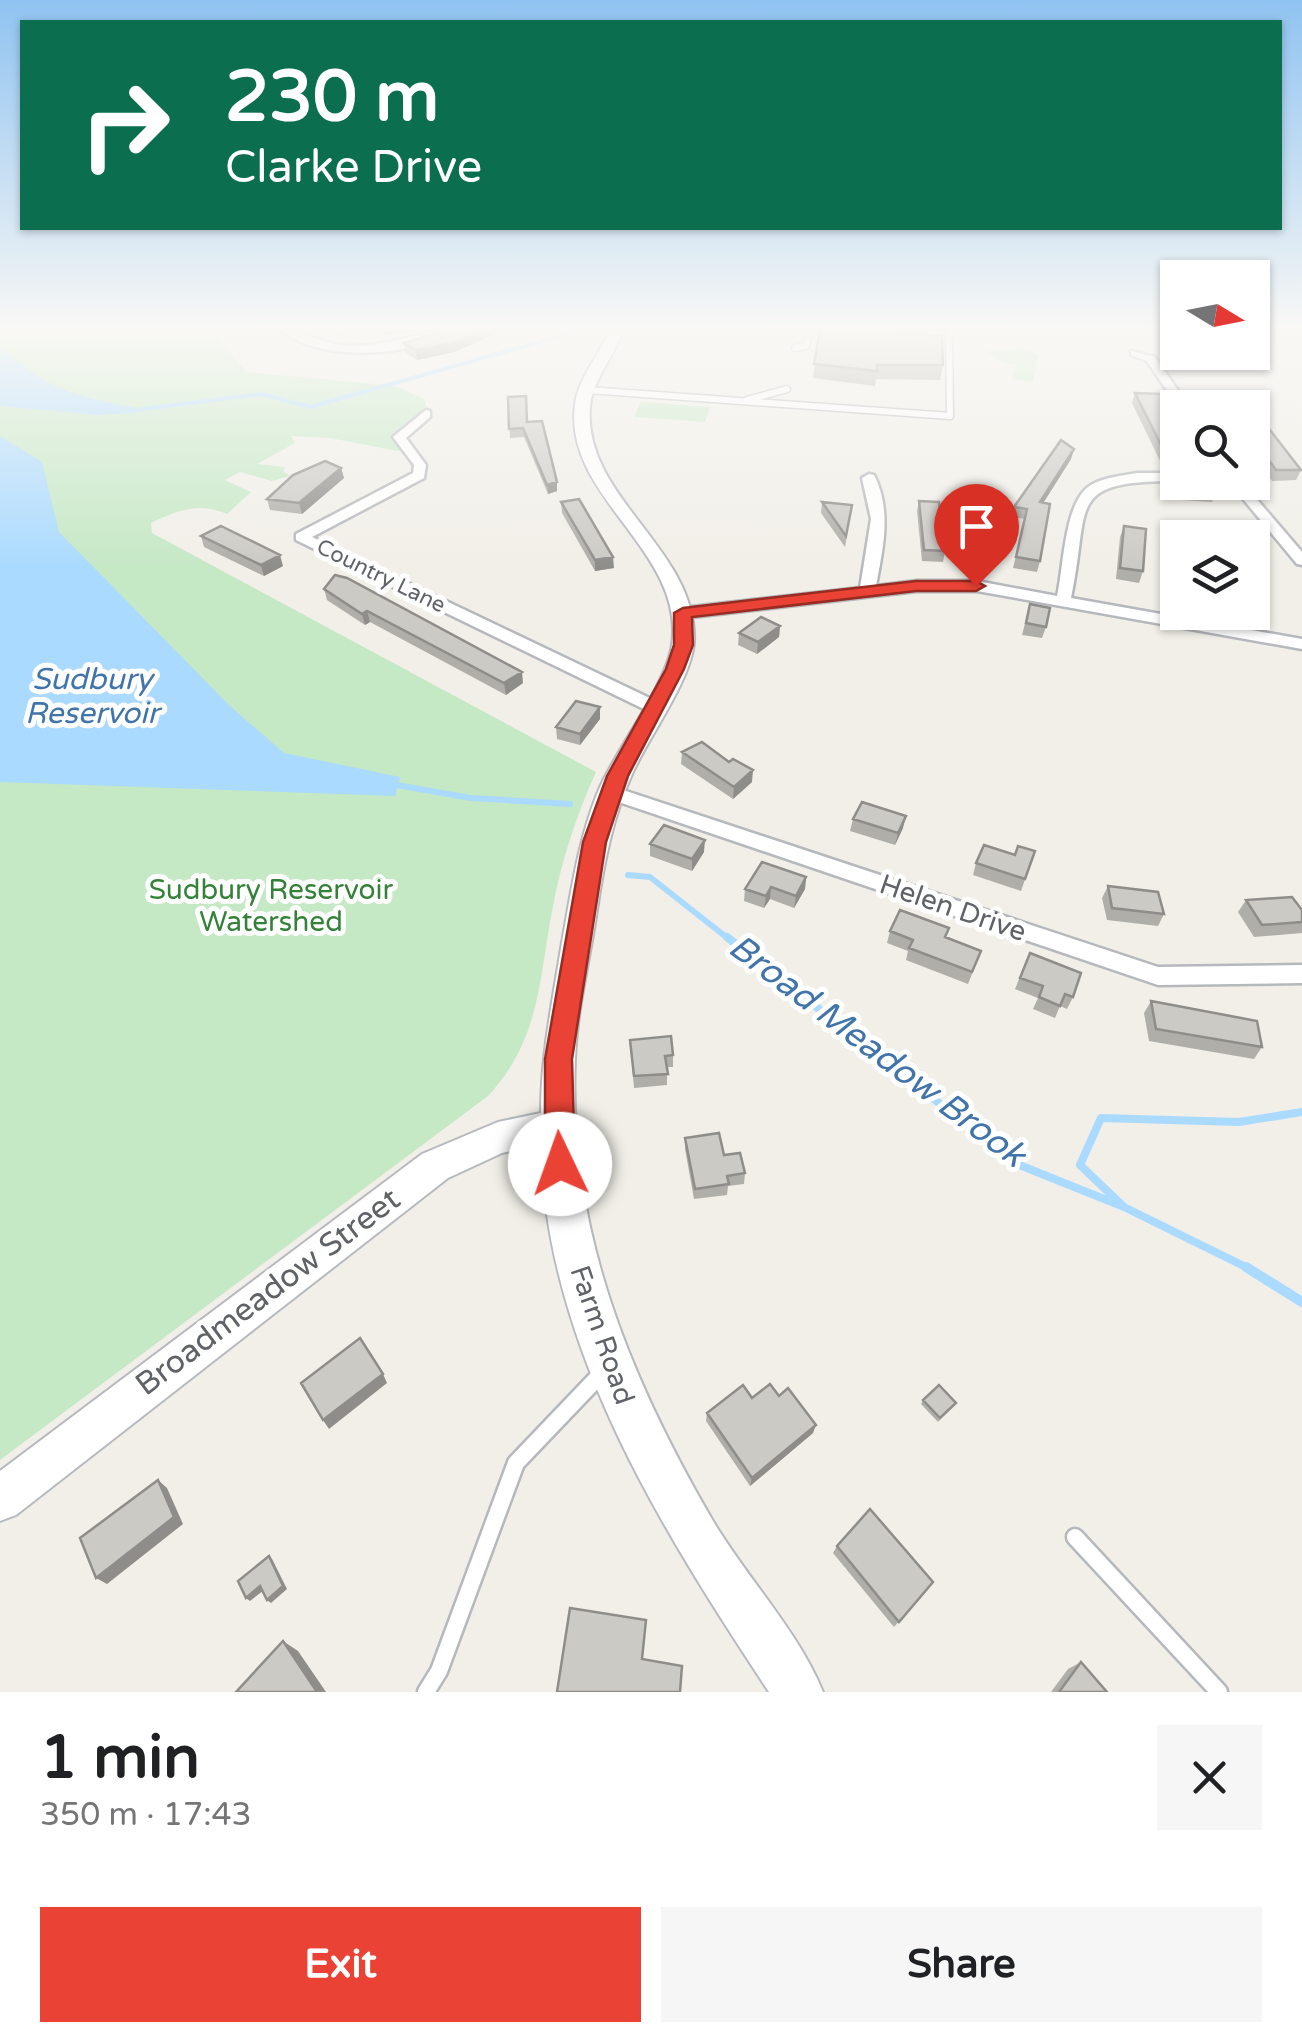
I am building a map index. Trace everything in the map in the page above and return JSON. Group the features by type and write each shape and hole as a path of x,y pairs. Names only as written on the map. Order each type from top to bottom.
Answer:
{"street":[{"name":"Farm Road","path":"583,409 589,451 613,494 662,560 683,613 684,645 611,792 586,879 558,1059 558,1125 570,1237 608,1366 648,1456 798,1692"},
{"name":"Country Lane","path":"426,414 399,438 420,465 419,475 301,537 654,708"},
{"path":"867,592 876,548 878,493 869,478"},
{"path":"1064,601 1076,510 1085,493 1101,483 1126,478 1160,478"},
{"path":"1250,500 1302,561"},
{"path":"683,613 867,592 976,586 1302,644"},
{"name":"Helen Drive","path":"611,792 1158,976 1302,974"},
{"name":"Broadmeadow Street","path":"0,1499 435,1166 498,1138 558,1125"}],"lane":[{"path":"852,409 950,416 950,409"},
{"path":"426,1692 439,1671 516,1463 608,1366"},
{"path":"1075,1536 1219,1692"}],"green space":[{"name":"Sudbury Reservoir Watershed","path":"0,409 427,409 392,435 404,447 398,451 330,438 291,436 295,443 257,464 285,467 283,471 290,476 272,481 240,472 225,480 251,492 227,514 198,508 180,511 151,523 152,533 596,772 560,875 528,1031 505,1075 488,1096 0,1460"},
{"path":"638,409 709,409 705,422 634,417"}],"water":[{"path":"32,409 137,409 135,413 98,415"},
{"name":"Sudbury Reservoir","path":"0,436 42,462 59,532 230,706 284,753 400,777 395,796 0,782"}],"building":[{"path":"508,409 526,409 527,422 542,421 557,482 547,485 523,428 509,429"},
{"path":"1143,409 1160,409 1160,443"},
{"path":"1270,430 1301,470 1276,470 1270,462"},
{"path":"1061,440 1074,449 1040,502 1050,504 1040,561 1016,557 1027,509 1014,507"},
{"path":"325,461 341,468 299,503 267,499 293,475"},
{"path":"579,499 613,557 595,560 561,502"},
{"path":"919,501 939,502 940,515 945,516 945,551 924,550"},
{"path":"822,502 852,505 846,536"},
{"path":"221,526 280,555 261,565 201,536"},
{"path":"1124,526 1146,529 1143,571 1120,568"},
{"path":"335,575 522,672 504,683 367,611 362,614 324,589"},
{"path":"1030,604 1050,608 1046,627 1026,623"},
{"path":"761,617 780,626 758,642 739,633"},
{"path":"576,701 600,707 580,734 556,727"},
{"path":"702,742 729,762 733,759 753,770 734,787 682,752"},
{"path":"862,802 906,816 898,833 853,819"},
{"path":"664,825 705,840 692,859 650,844"},
{"path":"984,845 1015,855 1018,846 1035,851 1025,879 976,863"},
{"path":"762,862 806,877 796,896 771,887 766,896 745,889"},
{"path":"1108,886 1158,892 1164,914 1112,908"},
{"path":"1292,897 1302,910 1302,922 1262,925 1246,900"},
{"path":"900,910 949,928 945,937 981,951 972,972 909,948 913,940 890,931"},
{"path":"1030,953 1081,973 1073,997 1065,994 1060,1006 1039,997 1043,986 1020,978"},
{"path":"1151,1001 1257,1021 1262,1047 1156,1029"},
{"path":"671,1036 673,1055 665,1056 668,1074 634,1076 630,1040"},
{"path":"719,1133 724,1155 740,1153 745,1173 727,1176 729,1184 695,1189 685,1138"},
{"path":"360,1338 383,1374 323,1420 301,1383"},
{"path":"770,1384 779,1396 788,1388 816,1425 752,1478 707,1413 743,1385 752,1398"},
{"path":"939,1385 956,1403 940,1418 923,1400"},
{"path":"158,1480 174,1517 96,1578 80,1538"},
{"path":"870,1509 933,1582 899,1622 837,1546"},
{"path":"269,1556 283,1586 267,1600 260,1586 246,1598 238,1581"},
{"path":"570,1608 646,1620 642,1659 682,1666 680,1692 557,1692"},
{"path":"283,1641 317,1692 236,1692"},
{"path":"1081,1662 1107,1692 1059,1692"}],"waterway":[{"path":"136,410 144,409"},
{"name":"Broad Meadow Brook","path":"396,785 471,798 570,804"},
{"name":"Broad Meadow Brook","path":"628,875 650,877 730,940"},
{"name":"Broad Meadow Brook","path":"727,937 1017,1164 1124,1207"},
{"name":"Broad Meadow Brook","path":"1124,1207 1080,1165 1101,1118 1239,1122 1302,1112"},
{"path":"1124,1207 1246,1267"},
{"path":"1246,1267 1250,1269"},
{"path":"1246,1267 1302,1302"}],"route":[{"path":"560,1164 558,1059 586,879 618,776 663,694 684,645 683,613 916,586 976,586"}]}
